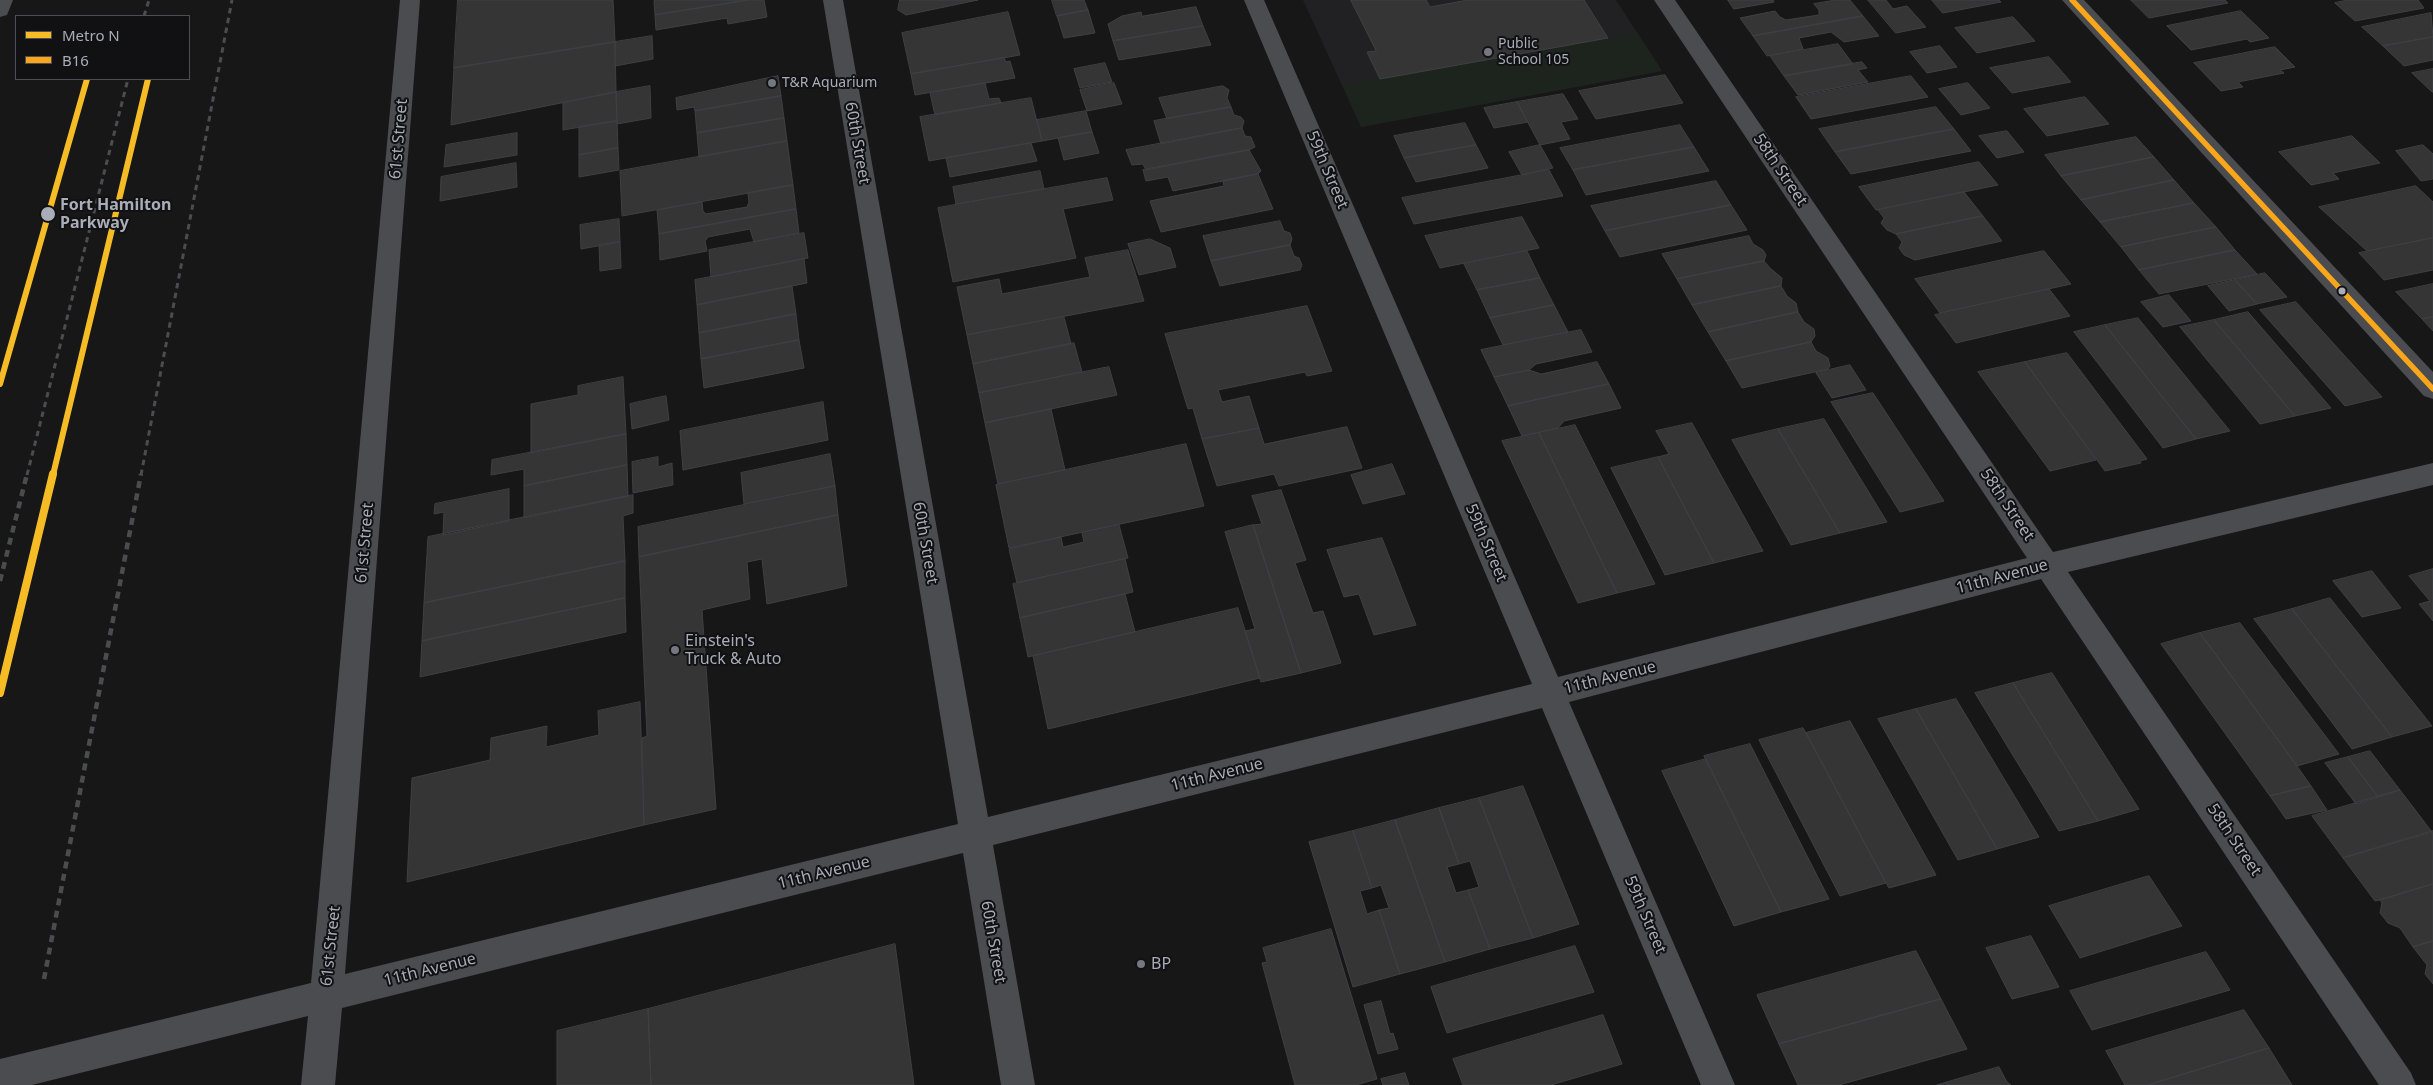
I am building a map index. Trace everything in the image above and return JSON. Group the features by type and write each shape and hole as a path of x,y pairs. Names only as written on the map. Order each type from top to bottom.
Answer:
{"street":[{"path":"0,10 3,0"},
{"name":"61st Street","path":"318,1085 325,996 335,909 410,0"},
{"name":"60th Street","path":"833,0 1018,1085"},
{"name":"59th Street","path":"1254,0 1718,1085"},
{"name":"58th Street","path":"1664,0 2399,1085"},
{"path":"2072,0 2433,388"},
{"name":"11th Avenue","path":"0,1076 1550,693 2048,565 2433,474"}],"shaded area":[{"name":"Public School 105","path":"1303,0 1616,0 1662,71 1361,127"},
{"path":"1637,32 1662,71 1361,127 1343,85"}],"building":[{"path":"458,0 613,0 615,42 454,68"},
{"path":"748,0 655,15 654,1"},
{"path":"748,0 764,0 767,17 728,24 727,18 656,30 655,15"},
{"path":"900,0 978,0 906,15 898,10"},
{"path":"1052,0 1084,0 1088,10 1057,16"},
{"path":"1351,0 1426,0 1430,7 1468,0 1584,0 1608,38 1380,79 1367,52 1376,51"},
{"path":"1728,0 1773,0 1774,2 1734,9"},
{"path":"1836,0 1850,0 1863,16 1753,36 1740,18 1775,11 1786,20 1819,15 1819,10 1814,4"},
{"path":"1868,0 1886,0 1893,9 1907,6 1926,27 1896,33"},
{"path":"1932,0 1999,0 2001,2 1943,13"},
{"path":"2131,0 2225,0 2228,3 2149,18"},
{"path":"2348,0 2418,0 2424,8 2355,21 2335,3"},
{"path":"1196,7 1203,26 1113,41 1108,24 1122,16 1141,12 1142,16"},
{"path":"1088,10 1095,33 1064,38 1057,16"},
{"path":"2241,11 2269,38 2250,42 2247,39 2191,50 2167,26"},
{"path":"1008,12 1020,55 911,74 902,33"},
{"path":"2431,13 2433,37 2383,46 2362,27"},
{"path":"1863,16 1879,36 1844,42 1831,32 1799,38 1803,49 1767,56 1753,36"},
{"path":"2013,17 2035,41 1977,53 1955,28"},
{"path":"1203,26 1211,45 1119,60 1113,41"},
{"path":"652,36 653,59 615,66 615,42"},
{"path":"2433,37 2433,60 2404,66 2383,46"},
{"path":"615,42 616,92 451,125 454,68"},
{"path":"1838,44 1853,64 1784,76 1770,56"},
{"path":"1940,46 1957,67 1927,73 1910,52"},
{"path":"2275,47 2295,67 2280,70 2284,73 2238,82 2243,87 2221,91 2194,63"},
{"path":"2049,57 2071,82 2012,93 1990,68"},
{"path":"1004,58 1006,62 1010,61 1015,78 915,95 911,74"},
{"path":"1862,62 1867,68 1858,70 1868,82 1798,95 1784,76"},
{"path":"1105,63 1112,82 1080,88 1074,69"},
{"path":"2433,69 2433,92 2432,92 2412,73"},
{"path":"1665,75 1683,103 1596,119 1579,91"},
{"path":"778,76 781,96 695,111 694,107 677,110 676,98"},
{"path":"1911,76 1928,97 1811,119 1796,97"},
{"path":"985,83 989,99 999,98 1001,103 935,115 930,93"},
{"path":"1114,83 1122,104 1087,111 1080,90"},
{"path":"1968,83 1990,108 1961,115 1939,89"},
{"path":"650,86 651,118 617,124 616,92"},
{"path":"1223,86 1229,90 1227,98 1231,107 1167,119 1159,98"},
{"path":"616,92 617,121 563,130 563,103"},
{"path":"1563,94 1578,119 1561,122 1570,139 1540,145 1517,102"},
{"path":"781,96 784,118 697,133 695,111"},
{"path":"2085,97 2109,124 2047,136 2024,109"},
{"path":"1031,98 1042,141 929,161 920,117"},
{"path":"1517,102 1528,122 1494,128 1484,108"},
{"path":"1231,107 1234,115 1241,117 1244,121 1242,128 1161,144 1154,121"},
{"path":"1936,107 1954,129 1835,152 1819,129"},
{"path":"1086,111 1092,132 1042,141 1037,120"},
{"path":"784,118 787,141 699,157 697,133"},
{"path":"617,121 618,148 579,155 579,127"},
{"path":"1465,123 1476,145 1404,158 1394,136"},
{"path":"1680,125 1694,147 1573,170 1560,148"},
{"path":"1242,128 1245,136 1251,137 1255,147 1249,150 1146,170 1143,164 1132,165 1126,150"},
{"path":"1954,129 1971,151 1851,174 1835,152"},
{"path":"2007,131 2024,152 1997,158 1979,136"},
{"path":"1092,132 1099,153 1064,160 1058,138"},
{"path":"517,133 517,155 444,167 446,145"},
{"path":"2352,136 2380,163 2333,173 2339,179 2311,185 2279,152"},
{"path":"2136,137 2154,157 2061,176 2045,155"},
{"path":"787,141 793,185 622,216 620,171"},
{"path":"1031,143 1037,161 950,177 946,158"},
{"path":"1476,145 1488,168 1416,182 1404,158"},
{"path":"1540,145 1553,168 1522,175 1509,152"},
{"path":"2423,145 2433,154 2433,179 2421,181 2396,151"},
{"path":"1694,147 1709,171 1586,195 1573,170"},
{"path":"618,148 619,170 579,177 579,155"},
{"path":"1249,150 1261,171 1258,174 1173,191 1168,177 1146,181 1143,170"},
{"path":"2154,157 2174,180 2081,200 2061,176"},
{"path":"1979,162 1998,185 1876,210 1859,187"},
{"path":"516,163 517,187 440,201 441,177"},
{"path":"1549,170 1563,196 1414,224 1402,198"},
{"path":"1040,171 1044,189 956,204 953,187"},
{"path":"1258,174 1273,209 1161,232 1150,201 1224,186 1223,181"},
{"path":"1107,178 1113,200 1063,209 1076,258 953,282 938,208"},
{"path":"2174,180 2194,203 2100,222 2081,200"},
{"path":"1716,181 1731,205 1605,231 1591,206"},
{"path":"793,185 796,209 659,234 657,210 702,202 703,211 706,214 747,207 749,202 748,193"},
{"path":"2416,186 2433,202 2433,238 2367,251 2319,207"},
{"path":"1964,192 1983,216 1896,234 1887,230 1881,223 1884,218 1878,210"},
{"path":"2194,203 2216,227 2121,247 2100,222"},
{"path":"1731,205 1747,230 1620,257 1605,231"},
{"path":"796,209 799,233 754,242 750,229 708,237 705,241 707,251 660,260 659,234"},
{"path":"1983,216 2002,241 1915,260 1904,255 1899,248 1902,242 1896,234"},
{"path":"1522,217 1539,248 1440,268 1425,236"},
{"path":"619,219 620,242 581,249 580,225"},
{"path":"1280,221 1284,231 1290,233 1292,239 1290,245 1211,261 1203,236"},
{"path":"2216,227 2235,250 2139,270 2121,247"},
{"path":"804,233 808,258 711,277 709,250"},
{"path":"1749,236 1753,244 1763,250 1766,255 1764,261 1677,279 1662,254"},
{"path":"2433,238 2433,270 2384,280 2359,253"},
{"path":"1150,239 1170,248 1176,267 1139,275 1128,244"},
{"path":"620,242 621,268 600,271 599,245"},
{"path":"1290,245 1294,256 1299,258 1302,265 1300,270 1220,286 1211,261"},
{"path":"1128,250 1144,301 967,335 957,287 999,279 1002,294 1090,277 1085,258"},
{"path":"2235,250 2257,274 2159,294 2139,270"},
{"path":"1527,251 1540,278 1477,290 1464,264"},
{"path":"2044,251 2071,284 1940,313 1915,279"},
{"path":"804,259 807,283 697,305 695,280"},
{"path":"1764,261 1782,278 1781,286 1692,305 1677,279"},
{"path":"2265,273 2287,297 2257,304 2235,280"},
{"path":"1540,278 1554,305 1490,318 1477,290"},
{"path":"2235,280 2257,304 2229,311 2208,286"},
{"path":"2433,284 2433,317 2422,319 2396,292"},
{"path":"792,286 796,314 699,333 697,305"},
{"path":"1781,286 1787,296 1796,303 1798,312 1708,332 1692,305"},
{"path":"2049,289 2070,316 1956,343 1935,315"},
{"path":"2169,295 2191,321 2163,327 2141,302"},
{"path":"2296,302 2382,397 2345,406 2260,310"},
{"path":"1554,305 1568,332 1503,345 1490,318"},
{"path":"1307,306 1332,371 1307,376 1305,372 1218,390 1222,402 1249,396 1259,428 1202,439 1193,408 1188,409 1165,334"},
{"path":"1798,312 1804,322 1814,329 1815,336 1811,342 1726,361 1708,332"},
{"path":"2248,312 2331,408 2295,416 2214,320"},
{"path":"796,314 799,340 701,359 699,333"},
{"path":"1064,317 1071,344 973,364 967,335"},
{"path":"2433,317 2433,331 2422,319"},
{"path":"2138,318 2230,431 2196,439 2105,325"},
{"path":"2214,320 2295,416 2260,424 2180,327"},
{"path":"2105,325 2196,439 2163,448 2074,332"},
{"path":"1581,330 1592,352 1536,364 1529,370 1494,377 1481,350"},
{"path":"799,340 804,368 704,388 701,359"},
{"path":"1811,342 1816,351 1828,358 1830,366 1828,369 1742,388 1726,361"},
{"path":"1074,343 1082,372 979,393 973,364"},
{"path":"2067,353 2147,459 2140,461 2141,463 2105,471 2025,362"},
{"path":"1597,362 1609,384 1508,406 1494,377 1529,370 1541,374"},
{"path":"2025,362 2096,460 2050,471 1978,372"},
{"path":"1850,365 1866,390 1832,398 1816,373"},
{"path":"1109,367 1117,395 985,423 979,393"},
{"path":"623,377 626,434 531,453 531,404 578,395 578,386"},
{"path":"1609,384 1621,408 1564,421 1558,428 1522,436 1508,406"},
{"path":"1873,393 1944,501 1900,512 1831,402"},
{"path":"666,396 669,420 632,429 630,404"},
{"path":"823,402 828,440 683,470 680,431"},
{"path":"1051,409 1065,470 998,484 985,423"},
{"path":"1824,419 1887,522 1840,533 1778,429"},
{"path":"1692,423 1763,551 1714,563 1658,457 1669,454 1656,431"},
{"path":"1575,425 1655,584 1617,593 1539,433"},
{"path":"1347,427 1362,468 1279,486 1274,474 1217,486 1202,439 1259,428 1264,444"},
{"path":"1778,429 1840,533 1791,545 1732,440"},
{"path":"1539,433 1617,593 1578,603 1502,441"},
{"path":"626,434 627,465 524,486 524,469 491,475 492,460"},
{"path":"1186,444 1204,506 1009,548 996,485"},
{"path":"830,454 835,486 744,504 741,473"},
{"path":"658,457 658,467 672,463 673,485 633,493 632,462"},
{"path":"1658,457 1714,563 1665,575 1611,468"},
{"path":"1392,464 1405,494 1363,504 1351,475"},
{"path":"627,465 628,496 524,518 524,486"},
{"path":"835,486 838,515 639,557 638,527"},
{"path":"509,489 509,521 443,535 444,512 434,514 435,504"},
{"path":"1281,490 1306,560 1295,563 1313,613 1323,611 1341,663 1301,673 1253,525 1262,524 1252,496"},
{"path":"633,495 633,513 623,516 625,561 424,603 428,537"},
{"path":"838,515 847,586 767,604 762,559 747,562 750,599 702,610 716,809 644,825 642,738 647,736 639,557"},
{"path":"1119,525 1128,558 1017,583 1009,549 1061,537 1063,547 1084,542 1082,533"},
{"path":"1253,525 1301,673 1261,682 1245,631 1255,629 1225,532"},
{"path":"1382,538 1416,625 1374,635 1359,594 1344,597 1327,550"},
{"path":"1125,559 1133,592 1020,618 1013,584"},
{"path":"625,561 625,598 422,641 424,603"},
{"path":"2433,569 2433,621 2419,604 2430,601 2409,576"},
{"path":"2372,571 2401,608 2362,617 2333,581"},
{"path":"1125,594 1135,632 1028,657 1020,618"},
{"path":"625,598 626,632 420,677 422,641"},
{"path":"2330,598 2432,726 2392,737 2292,609"},
{"path":"1238,608 1260,678 1048,729 1033,656"},
{"path":"2292,609 2392,737 2352,749 2254,619"},
{"path":"2240,623 2339,754 2297,766 2200,633"},
{"path":"2200,633 2311,786 2270,796 2161,644"},
{"path":"2052,673 2139,809 2098,821 2013,683"},
{"path":"2013,683 2098,821 2059,831 1975,693"},
{"path":"1956,699 2039,837 1997,849 1916,709"},
{"path":"640,702 644,825 407,882 412,778 490,760 491,738 547,726 546,747 599,735 598,711"},
{"path":"1916,709 1997,849 1958,860 1878,719"},
{"path":"1850,721 1936,875 1889,888 1886,883 1806,733"},
{"path":"1803,728 1886,883 1840,896 1759,740"},
{"path":"1750,744 1829,899 1781,912 1704,756"},
{"path":"2370,751 2400,790 2378,797 2348,757"},
{"path":"2348,757 2378,797 2356,804 2325,763"},
{"path":"1706,759 1781,912 1734,926 1662,771"},
{"path":"1523,786 1579,924 1533,938 1479,798"},
{"path":"2311,786 2327,810 2286,819 2270,796"},
{"path":"2400,790 2432,832 2343,858 2312,816"},
{"path":"1479,798 1533,938 1490,949 1468,890 1479,887 1470,861 1459,864 1439,808"},
{"path":"1439,808 1459,864 1447,867 1456,893 1468,890 1490,949 1445,962 1395,820"},
{"path":"1395,820 1445,962 1400,974 1379,910 1389,908 1381,885 1372,888 1353,831"},
{"path":"1353,831 1372,888 1360,891 1367,914 1379,910 1400,974 1353,987 1309,842"},
{"path":"2433,831 2433,884 2380,900 2375,901 2343,858"},
{"path":"2149,876 2182,926 2080,958 2049,906"},
{"path":"2433,884 2433,941 2413,947 2400,928 2388,923 2380,913 2382,903 2380,900"},
{"path":"1331,929 1377,1079 1356,1085 1295,1085 1262,963 1267,962 1263,948"},
{"path":"2031,936 2059,987 2012,999 1986,948"},
{"path":"2433,941 2433,984 2425,974 2427,965 2413,947"},
{"path":"895,944 914,1085 651,1085 648,1009"},
{"path":"1575,946 1594,992 1447,1033 1431,987"},
{"path":"1916,951 1941,999 1779,1044 1757,995"},
{"path":"2206,952 2230,990 2092,1030 2070,991"},
{"path":"1941,999 1967,1049 1839,1085 1798,1085 1779,1044"},
{"path":"1381,1001 1390,1034 1393,1033 1398,1049 1378,1054 1364,1005"},
{"path":"648,1009 651,1085 557,1085 557,1031"},
{"path":"2244,1010 2269,1048 2148,1085 2125,1085 2106,1051"},
{"path":"1603,1015 1622,1064 1551,1085 1463,1085 1453,1059"},
{"path":"2269,1048 2292,1085 2148,1085"},
{"path":"1999,1067 2007,1082 2011,1085 1937,1085"},
{"path":"1405,1073 1409,1085 1383,1085 1381,1079"}],"railway":[{"path":"144,15 149,0"},
{"path":"141,475 232,0"},
{"path":"27,475 128,80"},
{"path":"0,581 27,474"},
{"path":"44,979 141,474"}],"metro line":[{"name":"N","path":"0,384 87,80"},
{"name":"N","path":"0,693 148,80"}],"transit line":[{"name":"B16","path":"2072,0 2433,389"}],"place":[{"name":"Public School 105","path":"1488,52"},
{"name":"T&R Aquarium","path":"772,83"},
{"name":"Fort Hamilton Parkway","path":"48,214"},
{"name":"Einstein's Truck & Auto","path":"675,650"},
{"name":"BP","path":"1141,964"}]}
